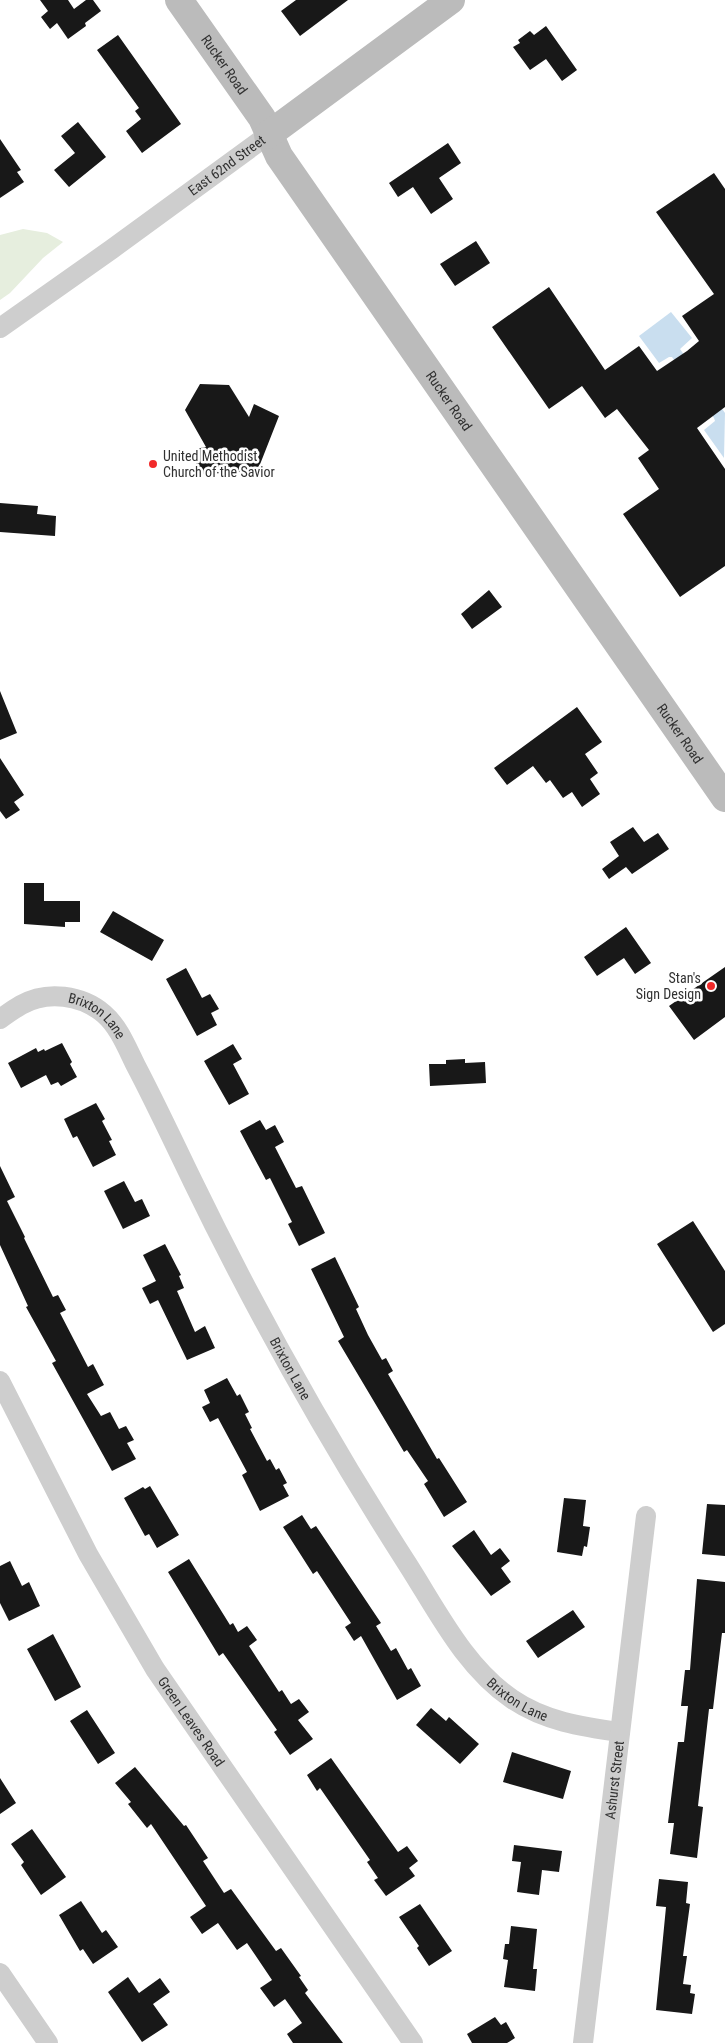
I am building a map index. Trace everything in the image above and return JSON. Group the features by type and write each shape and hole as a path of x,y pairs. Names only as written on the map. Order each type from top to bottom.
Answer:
{"street":[{"name":"Rucker Road","path":"179,0 262,118 279,156 725,798"},
{"name":"East 62nd Street","path":"0,328 112,249 451,0"},
{"name":"Brixton Lane","path":"0,1019 28,1001 52,996 68,997 83,1002 97,1009 110,1020 134,1061 230,1256 298,1383 359,1488 462,1649 494,1685 512,1700 538,1714 587,1727 620,1732"},
{"name":"Green Leaves Road","path":"0,1381 92,1561 151,1663 413,2043"},
{"name":"Ashurst Street","path":"583,2043 646,1516"},
{"path":"0,1973 48,2043"}],"green space":[{"path":"23,229 47,233 63,242 43,258 10,293 0,300 0,235"}],"water":[{"path":"671,312 692,338 680,349 725,413 724,458 704,430 715,421 714,418 672,357 659,363 639,336"}],"building":[{"path":"40,0 68,0 74,9 86,0 93,0 101,11 85,23 86,26 68,39 57,23 50,29 41,17 48,11"},
{"path":"296,0 348,0 300,36 281,11"},
{"path":"546,26 577,70 562,81 546,59 530,70 513,47 520,43 518,40 530,31 534,35"},
{"path":"118,35 181,124 142,153 126,131 141,119 135,111 139,108 97,50"},
{"path":"78,122 106,157 69,187 54,170 75,153 61,136"},
{"path":"0,139 21,170 17,172 24,182 0,198"},
{"path":"448,143 461,163 439,178 453,199 431,214 413,187 398,197 389,183"},
{"path":"714,173 725,189 725,407 697,428 725,469 725,566 680,597 623,514 659,489 638,458 649,450 617,409 605,418 582,386 549,409 492,327 549,287 605,370 639,346 657,371 687,351 699,341 682,316 714,294 656,212"},
{"path":"476,241 490,263 455,286 440,264"},
{"path":"200,384 229,385 249,417 254,404 279,416 257,472 197,474 195,449 206,447 185,410"},
{"path":"0,503 38,506 37,514 56,516 55,536 0,532"},
{"path":"489,590 502,607 472,629 461,614"},
{"path":"0,691 17,733 0,740"},
{"path":"577,707 602,742 585,754 598,773 590,779 600,794 582,807 572,792 563,798 550,780 546,783 533,766 507,785 494,768"},
{"path":"0,758 24,795 14,802 20,810 6,819 0,811"},
{"path":"633,827 644,842 658,833 669,849 632,874 626,867 609,879 602,869 619,856 610,842"},
{"path":"24,883 44,883 44,901 80,901 80,922 65,922 65,927 24,924"},
{"path":"113,911 164,940 152,961 100,932"},
{"path":"626,927 651,963 635,974 624,958 597,976 584,957"},
{"name":"Stan's Sign Design","path":"725,967 725,1017 694,1040 669,1006"},
{"path":"186,968 202,998 210,994 219,1009 211,1013 217,1025 197,1036 166,979"},
{"path":"62,1043 77,1077 61,1086 58,1082 51,1085 46,1075 21,1088 8,1063 36,1048 38,1052 44,1049 45,1051"},
{"path":"233,1044 242,1059 233,1064 249,1094 229,1105 204,1061"},
{"path":"465,1059 465,1063 485,1062 486,1083 430,1086 429,1064 446,1064 446,1060"},
{"path":"96,1103 105,1119 102,1121 112,1140 109,1141 116,1155 93,1167 77,1136 73,1138 64,1119"},
{"path":"260,1120 266,1130 275,1125 284,1142 275,1147 296,1188 302,1186 325,1233 299,1246 288,1224 292,1222 270,1178 266,1180 240,1131"},
{"path":"0,1166 15,1197 7,1201 24,1238 53,1297 58,1295 66,1310 60,1313 88,1367 93,1364 104,1385 87,1394 101,1416 110,1412 119,1429 126,1426 134,1440 127,1443 136,1459 112,1471 52,1363 56,1361 26,1307 28,1306 0,1245"},
{"path":"124,1181 135,1202 142,1199 150,1216 123,1229 104,1191"},
{"path":"693,1221 725,1271 725,1324 713,1332 657,1244"},
{"path":"165,1244 181,1275 179,1276 184,1288 177,1291 195,1332 205,1326 215,1348 187,1360 158,1300 150,1304 142,1288 156,1281 143,1255"},
{"path":"335,1257 359,1307 356,1309 368,1335 382,1360 386,1358 393,1371 388,1374 437,1459 439,1458 467,1502 444,1517 424,1484 428,1481 407,1450 404,1452 338,1341 344,1337 311,1269"},
{"path":"227,1378 237,1396 240,1394 249,1412 245,1414 252,1428 250,1429 267,1461 270,1459 276,1470 279,1468 287,1483 283,1485 289,1496 260,1511 242,1475 247,1472 218,1418 210,1422 202,1407 210,1403 204,1390"},
{"path":"150,1486 179,1535 157,1548 149,1534 145,1536 124,1498 143,1487 145,1489"},
{"path":"564,1498 586,1500 583,1526 590,1527 587,1547 584,1546 582,1556 557,1552"},
{"path":"707,1504 725,1505 725,1556 702,1554"},
{"path":"302,1515 311,1529 316,1526 381,1623 376,1626 391,1651 396,1648 408,1670 411,1668 421,1686 397,1700 361,1636 354,1641 345,1627 351,1623 317,1571 313,1574 283,1527"},
{"path":"474,1530 491,1555 500,1548 510,1561 501,1568 511,1582 491,1596 452,1546"},
{"path":"189,1559 230,1625 233,1623 238,1632 247,1626 257,1640 249,1646 279,1692 282,1690 291,1704 299,1699 309,1712 298,1720 313,1739 290,1755 274,1732 277,1730 223,1653 219,1656 168,1572"},
{"path":"10,1561 22,1586 29,1582 40,1606 9,1621 0,1603 0,1566"},
{"path":"697,1579 725,1582 725,1633 722,1633 713,1709 709,1709 698,1806 703,1807 697,1858 670,1854 674,1823 668,1823 678,1742 684,1742 688,1706 681,1706 685,1670 690,1670"},
{"path":"573,1610 585,1627 538,1658 526,1641"},
{"path":"53,1634 81,1687 55,1701 27,1649"},
{"path":"431,1708 446,1721 449,1717 479,1744 460,1764 416,1725"},
{"path":"87,1710 115,1753 98,1764 70,1721"},
{"path":"512,1752 571,1771 563,1799 503,1782"},
{"path":"331,1758 398,1852 407,1846 418,1861 409,1868 415,1876 386,1896 374,1880 378,1878 367,1862 370,1860 320,1788 317,1791 307,1775"},
{"path":"135,1767 184,1826 186,1825 208,1858 203,1861 224,1893 231,1889 276,1951 281,1948 301,1976 299,1977 308,1990 305,1993 343,2043 293,2043 287,2034 302,2023 285,1999 274,2007 260,1988 272,1980 247,1943 237,1950 218,1923 202,1934 190,1917 206,1906 151,1824 147,1828 128,1804 131,1802 115,1783"},
{"path":"0,1778 16,1803 0,1814"},
{"path":"32,1829 66,1877 41,1895 21,1865 24,1862 11,1844"},
{"path":"514,1845 562,1851 559,1872 542,1870 539,1895 517,1892 521,1862 512,1861"},
{"path":"659,1879 688,1882 686,1903 690,1904 683,1956 687,1956 683,1984 691,1985 690,1993 695,1994 692,2014 656,2010 666,1907 656,1906"},
{"path":"81,1901 102,1933 106,1930 118,1947 93,1964 83,1949 80,1951 59,1915"},
{"path":"420,1904 452,1951 429,1966 417,1948 419,1946 399,1917"},
{"path":"511,1926 537,1929 533,1969 537,1969 535,1991 504,1987 508,1960 503,1959 505,1944 509,1944"},
{"path":"128,1977 139,1993 160,1978 170,1992 153,2004 168,2025 142,2042 108,1992"},
{"path":"495,2017 501,2025 506,2022 515,2038 507,2043 472,2043 467,2034"}],"place":[{"name":"United Methodist Church of the Savior","path":"153,464"},
{"name":"Stan's Sign Design","path":"711,986"}]}
